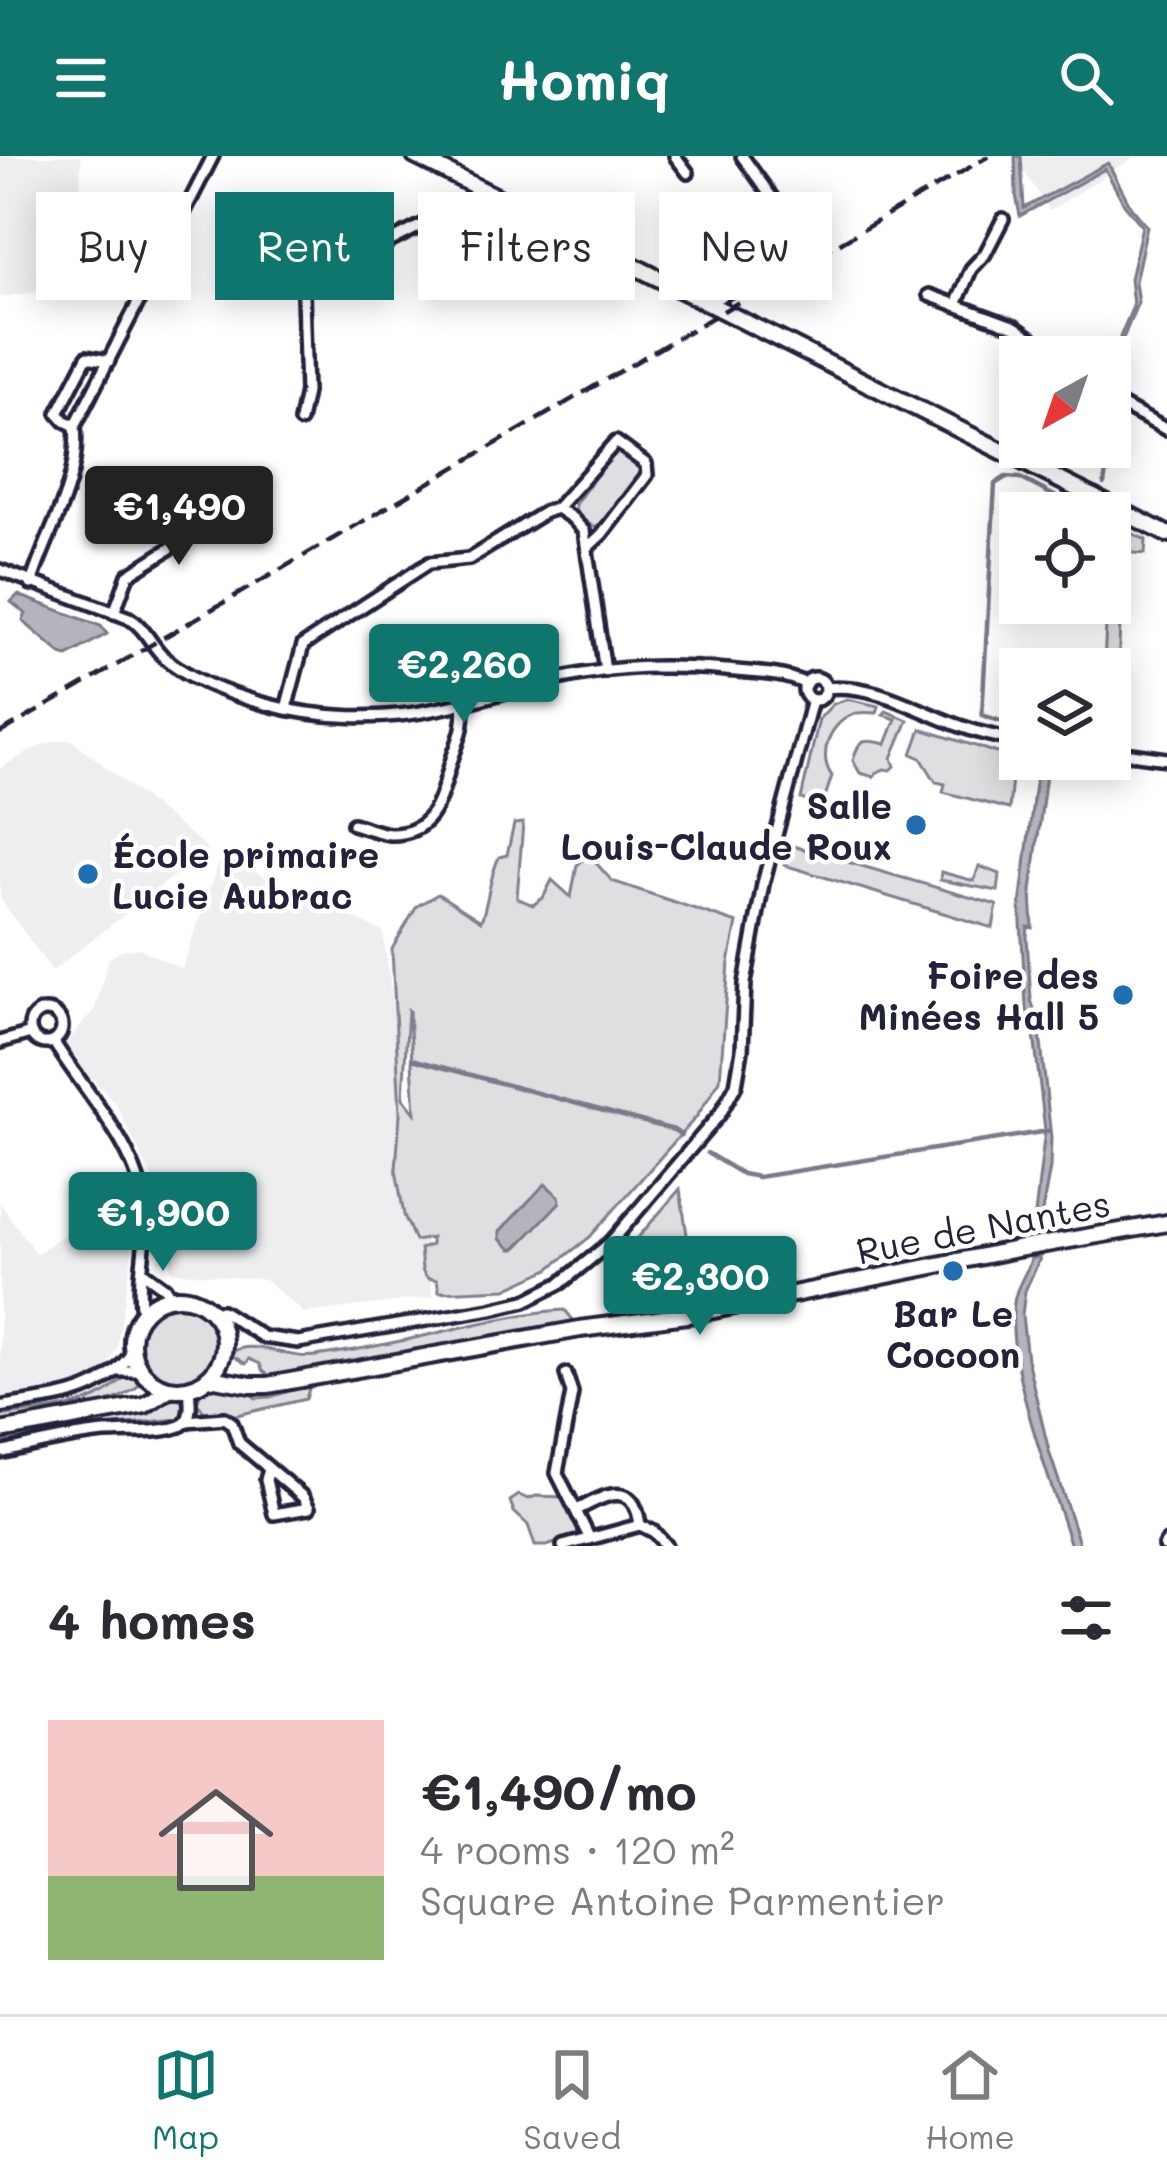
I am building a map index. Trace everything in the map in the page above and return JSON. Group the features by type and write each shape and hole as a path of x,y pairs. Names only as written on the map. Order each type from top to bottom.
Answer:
{"main road":[{"path":"415,156 1167,534"},
{"name":"Rue de Nantes","path":"209,1378 268,1385 580,1329 694,1314 1163,1222"},
{"path":"171,1298 192,1300 210,1311 224,1342 219,1364 209,1378 189,1389 169,1389 144,1375 132,1353 133,1332 142,1313 171,1298"},
{"path":"219,1364 243,1384"},
{"path":"140,1405 144,1375"},
{"path":"0,1431 154,1402 169,1389"}],"street":[{"path":"31,584 65,497 77,444 75,426 213,156"},
{"path":"675,156 688,172"},
{"path":"708,304 792,253 798,238 742,156"},
{"path":"300,421 306,392 302,263 348,263 473,199 480,190"},
{"path":"956,305 971,268 985,254 1003,219"},
{"path":"928,295 1028,336"},
{"path":"75,426 58,413 87,356 109,361"},
{"path":"1131,410 1167,430"},
{"path":"286,709 303,645 429,563 470,559 557,508 616,442 646,464 647,475 587,548"},
{"path":"557,508 584,531 605,670"},
{"path":"114,613 128,574 204,527 214,511"},
{"path":"2,576 140,625 159,653 181,669 254,701 286,709 345,717 417,712 605,670 699,668 782,675 806,684 817,679 826,688 850,686 999,736"},
{"path":"806,684 805,693 812,700"},
{"path":"812,700 822,697 826,688"},
{"path":"210,1311 222,1311 263,1336 298,1342 491,1309 525,1301 561,1283 610,1242 729,1101 740,1070 743,1004 763,884 812,700"},
{"path":"353,824 391,834 426,822 437,808 464,726 463,703"},
{"path":"1131,754 1167,759"},
{"path":"44,1011 60,1020 62,1028 53,1041 40,1042 31,1033 33,1017 44,1011"},
{"path":"0,1042 31,1033"},
{"path":"53,1041 128,1153 142,1191 146,1217 142,1313"},
{"path":"142,1272 171,1298"},
{"path":"0,1407 90,1390 118,1372 132,1353"},
{"path":"118,1372 144,1375"},
{"path":"566,1374 572,1393 557,1473 590,1538"},
{"path":"0,1453 104,1433 181,1426 190,1410 189,1389"},
{"path":"187,1421 225,1418 232,1423 239,1443 304,1497 310,1508 274,1514 266,1480 269,1469"},
{"path":"578,1510 600,1496 623,1495 637,1509 640,1525"},
{"path":"563,1546 640,1525 666,1546"}],"shaded area":[{"path":"0,156 81,156 80,192 36,192 36,292 0,297"},
{"path":"1015,156 1136,156 1049,211"},
{"path":"1015,156 1021,156 1024,208 1108,163 1131,207 1147,226 1135,282 1138,302 1124,336 1120,336 1133,306 1130,279 1142,226 1105,169 1020,216"},
{"path":"622,452 639,465 642,475 601,527 593,527 576,514 575,504 612,454"},
{"path":"1131,533 1146,540 1145,554 1131,553"},
{"path":"18,595 101,626 107,634 67,656 61,654 25,623 26,614 11,602"},
{"path":"1106,624 1120,624 1119,648 1105,648"},
{"path":"847,699 879,706 877,713 857,713 833,730 825,758 832,776 822,806 801,799 819,719 833,704"},
{"path":"886,711 908,720 892,758 895,766 874,777 860,773 853,761 860,744 886,744 896,719 883,715"},
{"path":"921,729 999,753 999,780 1012,780 1009,809 943,792 945,784 936,782 921,758 912,754"},
{"name":"École primaire Lucie Aubrac","path":"71,739 208,849 52,971 0,898 0,768 44,744"},
{"path":"1035,780 1045,780 1031,891 1033,928 1028,927 1027,937 1051,1138 1039,1229 1033,1231 1045,1130 1026,1006 1020,906"},
{"path":"523,823 517,898 533,905 543,898 552,880 571,897 577,865 589,855 612,881 737,923 729,963 720,1080 697,1116 590,1237 549,1269 506,1289 439,1292 437,1280 427,1278 422,1270 420,1249 431,1245 431,1238 415,1241 404,1215 396,1170 400,1114 392,949 417,906 438,894 481,921 496,865 499,857 507,855 514,824","holes":["409,1011 415,1113 403,1098"]},
{"path":"789,845 997,905 993,928 784,865"},
{"path":"221,856 383,932 433,1297 304,1313 265,1280 171,1271 165,1204 116,1104 62,1048 95,1009 108,959 122,950 139,948 182,969"},
{"path":"979,866 1000,874 998,891 940,880 941,872 974,881"},
{"path":"545,1184 560,1202 511,1249 500,1239 500,1231"},
{"path":"132,1187 138,1206 131,1261 117,1347 101,1378 77,1387 0,1399 0,1203 36,1254"},
{"path":"680,1189 694,1280 634,1289 629,1248"},
{"path":"1041,1256 1025,1291 1022,1315 1027,1359 1049,1451 1080,1546 1071,1546 1016,1358 1015,1296 1031,1259"},
{"path":"178,1302 206,1314 218,1342 206,1370 178,1382 150,1370 138,1342 150,1314"},
{"path":"565,1310 574,1321 282,1377 270,1377 260,1364 249,1359 246,1364 233,1356 234,1351 252,1347 315,1356"},
{"path":"127,1375 139,1385 112,1400 0,1424 0,1416 93,1399"},
{"path":"310,1385 306,1399 233,1416 204,1412 197,1402 203,1388 245,1390 256,1398"},
{"path":"177,1395 185,1405 178,1419 84,1428 0,1444 0,1439 110,1417"},
{"path":"519,1495 564,1497 581,1534 535,1546 528,1525 510,1501"}],"waterway":[{"path":"1104,484 1107,468"},
{"path":"999,721 982,715 995,484 1006,477 1020,478 1047,492"},
{"path":"412,1059 681,1135"},
{"path":"707,1153 742,1174 758,1177 1048,1131"}],"railway":[{"path":"0,733 989,156"}],"place":[{"name":"Salle Louis-Claude Roux","path":"916,825"},
{"name":"École primaire Lucie Aubrac","path":"88,874"},
{"name":"Foire des Minées Hall 5","path":"1123,995"},
{"name":"Bar Le Cocoon","path":"953,1271"}]}
